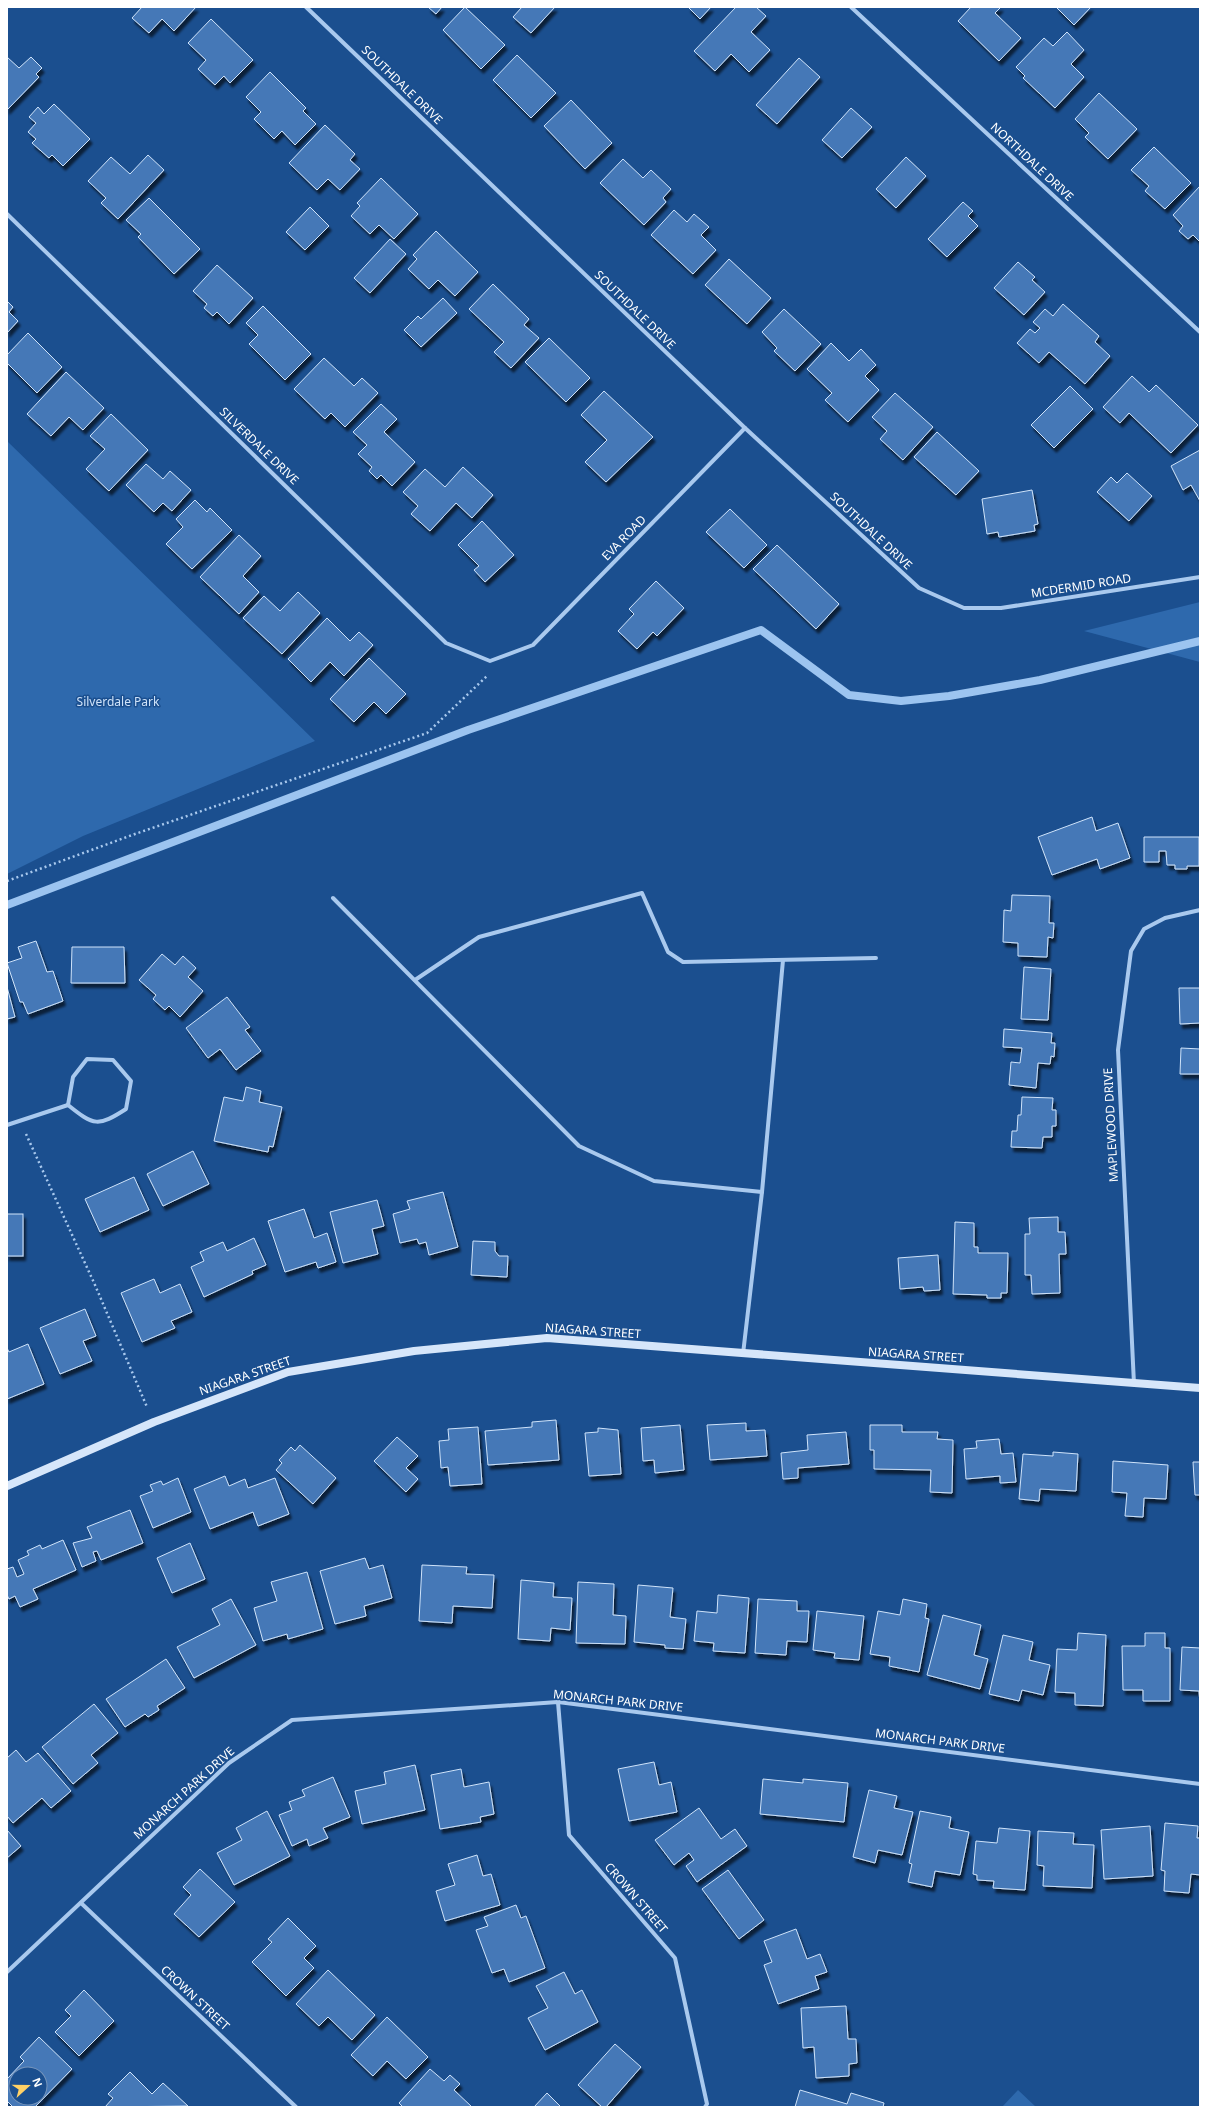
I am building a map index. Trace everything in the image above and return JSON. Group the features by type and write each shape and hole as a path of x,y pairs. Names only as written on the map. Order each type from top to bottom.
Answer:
{"main road":[{"name":"NIAGARA STREET","path":"7,1486 154,1422 288,1372 414,1351 547,1338 1200,1388"}],"street":[{"name":"SOUTHDALE DRIVE","path":"306,7 745,428 919,588 964,608"},
{"name":"NORTHDALE DRIVE","path":"851,7 1200,332"},
{"name":"SILVERDALE DRIVE","path":"7,214 446,643 490,661 512,652"},
{"name":"EVA ROAD","path":"512,652 533,645 745,428"},
{"name":"MCDERMID ROAD","path":"964,608 1001,608 1200,577"},
{"path":"415,980 479,936 642,893 668,952 683,962 876,958"},
{"path":"333,898 579,1146 654,1181 762,1192"},
{"name":"MAPLEWOOD DRIVE","path":"1134,1384 1118,1050 1131,951 1144,929 1165,918 1200,910"},
{"path":"744,1354 762,1192 783,960"},
{"path":"87,1059 113,1060 131,1081 126,1109 107,1122 87,1120 68,1105 73,1077 87,1059"},
{"path":"7,1125 68,1105"},
{"name":"MONARCH PARK DRIVE","path":"7,1972 229,1763 292,1720 558,1702 1200,1784"},
{"name":"CROWN STREET","path":"558,1702 569,1835 675,1958 707,2104 705,2107"},
{"name":"CROWN STREET","path":"81,1903 296,2107"}],"path":[{"path":"7,881 135,834 427,733 489,674"},
{"path":"20,1120 95,1285 154,1422"}],"green space":[{"name":"Silverdale Park","path":"7,441 315,741 83,836 7,874"},
{"path":"1200,602 1200,662 1084,631"},
{"path":"1018,2090 1036,2107 1002,2107"}],"building":[{"path":"142,7 196,7 174,31 162,19 149,33 132,18"},
{"path":"428,7 442,7 436,14"},
{"path":"465,7 505,45 481,69 443,30"},
{"path":"522,7 555,7 531,33 513,17"},
{"path":"688,7 711,7 700,19"},
{"path":"736,7 756,7 766,16 751,32 770,50 749,72 731,54 715,71 694,51"},
{"path":"971,7 1001,7 995,13 1021,38 999,61 958,21"},
{"path":"1056,7 1091,7 1074,25"},
{"path":"211,19 253,60 230,83 224,76 215,85 198,69 206,60 188,43"},
{"path":"1067,32 1084,50 1071,64 1084,77 1055,108 1023,78 1025,76 1016,67 1044,38 1053,46"},
{"path":"517,55 556,93 531,118 493,80"},
{"path":"7,57 19,68 31,57 42,68 36,74 39,77 7,110"},
{"path":"799,58 820,77 777,124 756,105"},
{"path":"270,72 306,108 303,111 316,124 295,145 282,131 274,139 254,119 261,112 246,97"},
{"path":"1099,93 1137,129 1108,159 1085,137 1089,133 1075,119"},
{"path":"571,100 612,143 585,169 544,126"},
{"path":"54,104 90,139 63,166 52,155 49,158 32,143 36,139 28,132 36,123 29,117 38,107 44,114"},
{"path":"851,108 872,127 842,158 822,140"},
{"path":"325,125 355,154 350,160 360,169 340,190 328,179 317,190 289,163"},
{"path":"1154,147 1191,183 1165,209 1145,191 1149,186 1131,170"},
{"path":"148,155 164,170 118,219 101,203 106,198 88,181 111,157 130,174"},
{"path":"906,157 926,176 896,208 876,189"},
{"path":"623,159 643,178 651,170 671,189 663,198 666,202 644,225 600,183"},
{"path":"381,178 418,214 394,239 379,225 370,234 351,216 360,206 357,203"},
{"path":"1200,186 1200,242 1193,235 1188,239 1179,231 1183,226 1173,215"},
{"path":"149,198 200,249 174,274 138,237 141,234 126,220"},
{"path":"963,202 973,211 968,216 978,226 947,257 928,239"},
{"path":"310,207 329,226 305,250 286,232"},
{"path":"674,210 687,222 694,214 709,227 701,235 716,250 693,274 651,235"},
{"path":"436,231 478,272 455,296 438,280 429,289 408,269 417,259 413,255"},
{"path":"390,239 406,254 370,293 354,278"},
{"path":"729,259 771,298 747,324 705,285"},
{"path":"1018,262 1035,277 1032,280 1045,292 1024,315 994,288"},
{"path":"217,265 253,298 229,324 217,312 213,316 204,308 207,304 193,291"},
{"path":"493,284 529,319 524,325 539,338 511,368 494,352 504,342 469,309"},
{"path":"443,298 457,313 421,347 404,330 418,316 421,319"},
{"path":"7,301 13,307 9,312 18,321 7,333"},
{"path":"1063,304 1099,336 1095,342 1110,356 1085,384 1049,352 1039,363 1017,343 1030,329 1035,333 1040,328 1033,322 1045,309 1053,316"},
{"path":"263,306 311,354 285,380 249,344 258,335 246,323"},
{"path":"784,309 821,344 795,371 774,351 777,348 762,332"},
{"path":"28,333 62,367 37,393 7,363 7,355"},
{"path":"549,338 590,378 566,402 525,362"},
{"path":"831,343 849,361 861,349 876,365 865,376 879,390 848,422 825,400 832,393 807,369"},
{"path":"324,358 354,386 362,378 378,393 345,427 331,413 325,419 294,389"},
{"path":"66,372 104,408 83,430 69,417 51,436 27,414"},
{"path":"1132,376 1149,392 1156,385 1198,425 1171,453 1129,413 1120,423 1103,407"},
{"path":"1070,386 1093,409 1054,448 1031,425"},
{"path":"604,391 653,437 606,482 585,462 607,440 581,415"},
{"path":"895,393 933,427 903,460 880,439 887,431 872,417"},
{"path":"381,404 397,419 384,432 415,462 392,486 381,475 377,479 369,471 372,467 358,454 367,445 353,432"},
{"path":"111,414 148,450 109,491 86,469 105,449 90,436"},
{"path":"937,432 979,471 956,495 914,457"},
{"path":"1200,450 1200,501 1191,485 1183,490 1171,466"},
{"path":"146,464 163,479 170,471 191,490 172,511 163,503 154,512 126,485"},
{"path":"463,467 493,495 472,518 456,503 430,531 411,514 418,506 403,492 425,469 445,487"},
{"path":"1127,473 1152,496 1129,521 1097,492 1111,477 1117,483"},
{"path":"1032,490 1038,524 1034,525 1035,531 999,537 998,532 987,534 982,499"},
{"path":"195,500 207,512 210,508 232,530 192,569 166,544 183,527 176,519"},
{"path":"730,509 767,545 744,568 706,532"},
{"path":"482,521 514,555 485,582 474,570 479,566 458,545"},
{"path":"239,535 261,556 243,576 259,592 239,614 200,577"},
{"path":"777,545 839,604 816,629 753,569"},
{"path":"656,581 684,608 657,636 653,632 637,649 618,631 634,614 629,609"},
{"path":"298,592 320,613 282,654 243,618 264,596 280,611"},
{"path":"327,618 350,641 359,632 373,645 344,676 330,662 311,682 288,659"},
{"path":"369,658 406,694 386,714 374,702 354,722 330,699"},
{"path":"1092,817 1096,831 1118,823 1130,858 1100,869 1097,859 1052,875 1038,837"},
{"path":"1144,837 1199,837 1199,866 1187,866 1187,869 1175,869 1175,865 1167,865 1166,851 1159,851 1159,862 1144,862"},
{"path":"1012,895 1050,896 1049,923 1054,923 1053,938 1048,937 1047,957 1018,956 1018,943 1003,942 1004,910 1011,911"},
{"path":"36,941 47,972 53,971 63,1001 28,1014 23,1002 20,1002 7,963 22,958 18,947"},
{"path":"72,947 124,947 125,983 71,983"},
{"path":"162,954 175,965 183,956 196,968 188,977 203,991 180,1017 169,1006 165,1010 153,999 156,995 139,980"},
{"path":"1024,967 1051,969 1048,1020 1021,1019"},
{"path":"7,987 15,1017 7,1019"},
{"path":"1179,988 1200,988 1200,1023 1180,1024"},
{"path":"227,997 250,1027 245,1030 261,1051 236,1070 220,1049 208,1058 186,1028"},
{"path":"1004,1029 1052,1033 1051,1043 1055,1043 1054,1057 1051,1056 1050,1064 1038,1063 1036,1088 1009,1085 1011,1062 1020,1063 1022,1048 1003,1047"},
{"path":"1181,1048 1200,1049 1200,1074 1180,1074"},
{"path":"246,1087 261,1091 259,1102 282,1107 273,1147 269,1146 268,1152 214,1141 224,1097 243,1101"},
{"path":"1022,1097 1053,1098 1052,1110 1056,1110 1056,1126 1052,1126 1052,1137 1043,1137 1042,1148 1011,1147 1012,1131 1017,1131 1018,1115 1021,1115"},
{"path":"193,1151 209,1184 163,1206 147,1174"},
{"path":"134,1177 149,1210 100,1232 85,1199"},
{"path":"443,1192 458,1247 429,1255 426,1242 419,1244 417,1239 400,1243 393,1214 410,1209 407,1201"},
{"path":"377,1200 384,1226 372,1229 378,1254 343,1263 330,1212"},
{"path":"304,1209 314,1238 327,1233 336,1262 318,1268 316,1262 285,1272 268,1221"},
{"path":"7,1214 23,1214 23,1256 7,1256"},
{"path":"1058,1217 1058,1232 1065,1232 1066,1254 1059,1254 1060,1293 1032,1294 1031,1275 1025,1275 1025,1234 1030,1234 1029,1218"},
{"path":"955,1222 974,1223 974,1247 978,1247 978,1253 1008,1253 1007,1293 1001,1293 1001,1298 987,1298 987,1295 953,1294"},
{"path":"254,1238 266,1265 252,1271 253,1274 204,1297 191,1267 204,1261 200,1252 223,1242 227,1251"},
{"path":"473,1241 495,1242 495,1251 499,1256 508,1256 507,1277 471,1275"},
{"path":"938,1255 940,1290 924,1291 923,1287 900,1289 898,1258"},
{"path":"154,1279 160,1293 180,1284 192,1312 171,1321 175,1328 142,1342 121,1293"},
{"path":"85,1309 96,1336 83,1341 92,1361 60,1374 40,1328"},
{"path":"28,1344 44,1384 7,1399 7,1348 9,1352"},
{"path":"556,1420 559,1460 488,1465 485,1431 532,1427 532,1422"},
{"path":"746,1423 746,1431 765,1430 767,1456 710,1460 707,1425"},
{"path":"680,1425 684,1470 655,1473 654,1460 643,1461 641,1428"},
{"path":"870,1425 902,1425 902,1432 938,1432 937,1439 953,1440 952,1493 930,1492 931,1470 874,1469 874,1450 870,1450"},
{"path":"478,1427 482,1484 450,1486 448,1467 441,1468 439,1441 449,1440 448,1429"},
{"path":"598,1428 618,1430 621,1474 589,1476 585,1433 598,1432"},
{"path":"846,1432 849,1464 798,1468 798,1478 783,1479 781,1453 808,1450 807,1435"},
{"path":"397,1437 418,1456 406,1468 418,1479 406,1492 374,1461"},
{"path":"999,1439 1001,1454 1013,1453 1016,1482 1000,1483 1000,1476 966,1479 964,1449 977,1448 976,1441"},
{"path":"300,1445 336,1478 313,1504 276,1470 282,1463 279,1460 291,1447 295,1451"},
{"path":"1053,1452 1078,1454 1076,1491 1040,1489 1039,1501 1019,1499 1023,1454 1053,1456"},
{"path":"1113,1461 1168,1465 1166,1499 1144,1498 1143,1517 1125,1516 1127,1493 1112,1492"},
{"path":"1193,1462 1200,1462 1200,1495 1195,1495"},
{"path":"225,1476 229,1486 245,1479 248,1488 275,1478 289,1514 258,1526 253,1512 210,1529 194,1489"},
{"path":"178,1478 191,1512 153,1528 140,1496 153,1491 150,1485 161,1481 163,1485"},
{"path":"130,1510 143,1543 101,1560 97,1551 93,1552 96,1561 82,1567 73,1543 92,1538 87,1527"},
{"path":"63,1540 76,1570 33,1589 38,1599 20,1607 15,1596 9,1599 7,1595 7,1569 13,1567 17,1577 24,1574 18,1560 29,1555 27,1551 40,1545 42,1549"},
{"path":"190,1543 205,1579 172,1593 157,1558"},
{"path":"365,1558 369,1569 383,1565 392,1598 364,1606 366,1616 335,1624 320,1571"},
{"path":"422,1565 467,1567 466,1574 494,1575 492,1608 453,1606 452,1623 419,1621"},
{"path":"307,1572 323,1629 288,1639 287,1634 263,1641 254,1608 277,1601 271,1582"},
{"path":"521,1580 554,1583 553,1597 572,1598 570,1630 551,1628 550,1641 518,1639"},
{"path":"578,1582 614,1584 613,1615 626,1616 625,1644 576,1643"},
{"path":"638,1585 673,1588 670,1617 686,1619 683,1649 665,1648 665,1645 634,1642"},
{"path":"718,1595 749,1598 745,1653 713,1651 714,1643 694,1641 697,1611 717,1613"},
{"path":"231,1599 256,1645 194,1678 177,1647 220,1625 212,1609"},
{"path":"758,1599 797,1601 797,1611 809,1611 807,1642 787,1641 786,1655 755,1653"},
{"path":"903,1599 927,1604 925,1618 929,1619 919,1672 889,1666 890,1657 870,1654 878,1611 900,1615"},
{"path":"817,1611 864,1616 859,1660 834,1658 835,1653 813,1650"},
{"path":"943,1615 981,1625 974,1655 988,1659 980,1689 927,1675"},
{"path":"1078,1633 1106,1635 1103,1706 1075,1705 1075,1693 1055,1692 1057,1649 1077,1650"},
{"path":"1145,1633 1165,1633 1165,1648 1170,1648 1170,1701 1143,1701 1143,1690 1123,1690 1122,1646 1145,1646"},
{"path":"1003,1635 1033,1642 1029,1660 1050,1665 1043,1695 1022,1690 1019,1701 989,1694"},
{"path":"1182,1647 1200,1648 1200,1704 1199,1691 1180,1690"},
{"path":"166,1659 185,1688 157,1706 159,1710 148,1717 145,1714 125,1727 106,1699"},
{"path":"94,1704 118,1733 91,1755 98,1763 73,1784 42,1747"},
{"path":"16,1750 26,1762 38,1753 71,1791 51,1808 42,1798 13,1823 7,1816 7,1758"},
{"path":"654,1762 659,1785 671,1782 677,1812 629,1821 618,1769"},
{"path":"415,1765 425,1810 362,1824 355,1791 386,1784 384,1772"},
{"path":"461,1769 464,1787 489,1782 494,1814 480,1817 481,1822 440,1829 431,1775"},
{"path":"333,1777 350,1817 323,1828 328,1838 309,1846 307,1839 292,1846 279,1815 292,1810 289,1802 305,1796 302,1790"},
{"path":"763,1779 803,1783 803,1779 848,1783 844,1822 760,1814"},
{"path":"869,1790 897,1796 894,1808 913,1812 902,1855 878,1850 875,1863 853,1857"},
{"path":"699,1808 721,1839 735,1829 747,1846 697,1882 686,1866 694,1860 689,1853 674,1865 655,1840"},
{"path":"267,1811 290,1856 234,1885 217,1853 242,1840 236,1828"},
{"path":"920,1811 951,1817 949,1828 969,1832 960,1875 935,1871 932,1887 908,1882 912,1864 909,1863"},
{"path":"1165,1823 1198,1826 1197,1838 1200,1838 1200,1875 1191,1874 1189,1893 1164,1891 1165,1871 1161,1870"},
{"path":"1150,1826 1153,1876 1104,1879 1101,1830"},
{"path":"999,1828 1030,1831 1025,1890 993,1888 994,1881 977,1880 977,1875 973,1874 976,1841 997,1843"},
{"path":"7,1830 21,1846 7,1858"},
{"path":"1038,1831 1074,1833 1073,1844 1094,1845 1092,1888 1043,1886 1044,1866 1037,1865"},
{"path":"477,1855 483,1876 491,1874 500,1905 445,1921 436,1891 455,1885 448,1864"},
{"path":"200,1869 235,1902 199,1937 174,1914 191,1895 183,1887"},
{"path":"728,1870 764,1920 739,1939 702,1889"},
{"path":"516,1905 521,1918 526,1916 545,1968 509,1982 504,1969 492,1973 476,1930 488,1926 484,1917"},
{"path":"288,1918 316,1946 304,1958 314,1968 286,1996 252,1962 272,1942 268,1939"},
{"path":"796,1929 807,1959 820,1954 827,1972 815,1976 819,1989 778,2004 764,1965 772,1962 764,1941"},
{"path":"328,1970 375,2015 352,2040 328,2017 319,2026 296,2004"},
{"path":"564,1972 575,1994 582,1990 598,2022 545,2050 528,2018 548,2008 536,1986"},
{"path":"84,1990 114,2021 79,2056 55,2032 71,2016 65,2010"},
{"path":"846,2006 848,2039 856,2039 857,2063 849,2064 849,2076 816,2078 814,2047 803,2048 801,2008"},
{"path":"387,2017 428,2057 406,2079 387,2061 373,2076 351,2055"},
{"path":"39,2037 72,2069 48,2094 48,2066 19,2066 24,2061 20,2057"},
{"path":"615,2044 641,2067 606,2107 602,2107 578,2085"},
{"path":"430,2069 444,2081 450,2075 460,2084 454,2090 472,2107 403,2107 399,2103"},
{"path":"130,2072 152,2094 163,2083 188,2106 105,2107 113,2098 108,2094"},
{"path":"8,2078 8,2102 7,2101"},
{"path":"800,2090 847,2104 851,2093 884,2103 883,2107 795,2107"},
{"path":"547,2093 561,2107 534,2107"},
{"path":"12,2106 36,2106 35,2107"}],"waterway":[{"path":"7,905 468,730 761,630 849,695 901,701 949,696 1040,680 1200,641"}]}
